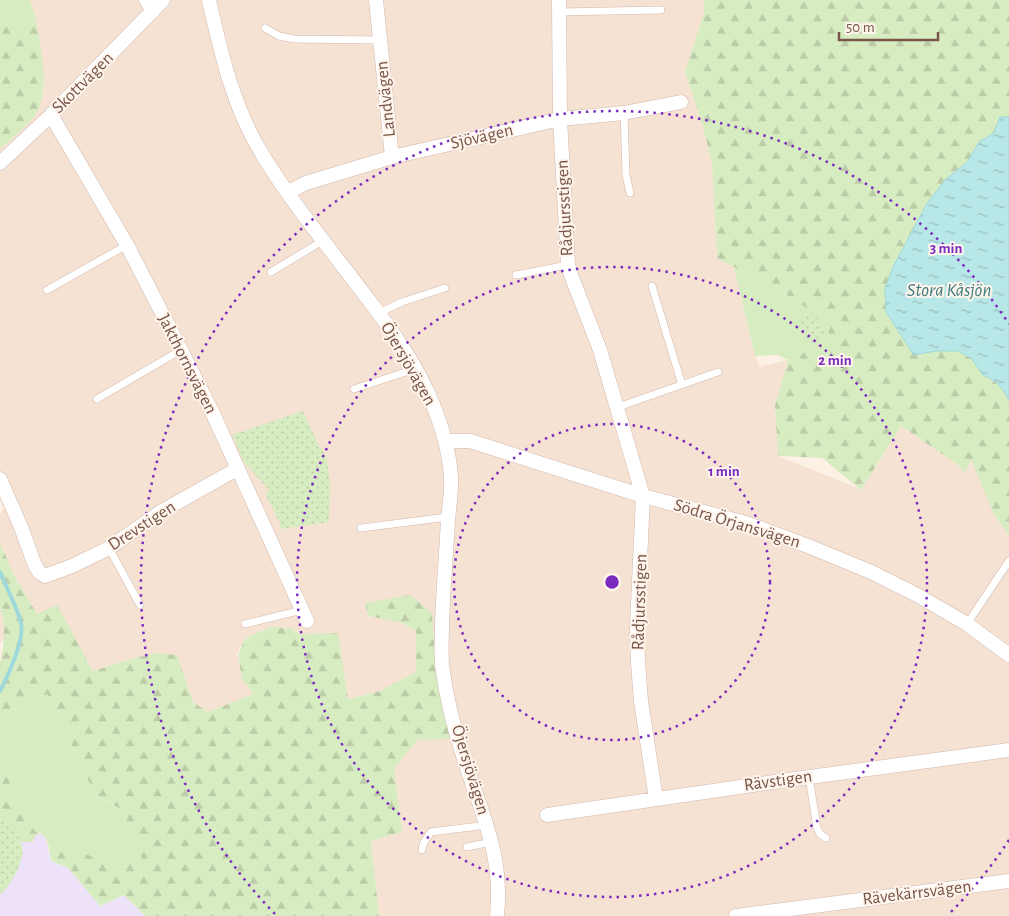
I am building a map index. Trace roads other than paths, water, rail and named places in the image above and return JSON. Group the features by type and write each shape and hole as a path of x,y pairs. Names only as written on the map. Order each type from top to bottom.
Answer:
{"street":[{"name":"Skottvägen","path":"0,163 51,115 150,6 163,0"},
{"name":"Öjersjövägen","path":"209,0 223,61 248,128 262,154 288,192 379,313 416,368 427,390 445,441 451,476 443,603 442,665 464,760 492,842 499,883 498,916"},
{"name":"Landvägen","path":"376,0 392,157"},
{"name":"Rådjursstigen","path":"559,6 560,119 568,265 600,350 643,496 637,626 638,663 641,700 656,799"},
{"name":"Sjövägen","path":"288,192 306,183 392,157 560,119 624,112 682,102"},
{"name":"Jakthornsvägen","path":"51,115 127,245 181,350 214,416 304,615"},
{"name":"Södra Örjansvägen","path":"445,441 470,441 643,496 746,523 808,546 871,572 917,595 967,624 1009,655"},
{"name":"Drevstigen","path":"0,479 34,563 39,572 45,576 72,566 109,548 162,511 237,469"},
{"name":"Rävstigen","path":"547,815 1009,750"},
{"name":"Rävekärrsvägen","path":"736,916 1009,881"}],"lane":[{"path":"559,6 662,10"},
{"name":"Landvägen","path":"265,28 279,36 294,39 380,40"},
{"path":"624,112 626,175 630,193"},
{"path":"271,272 319,243 322,238"},
{"path":"47,290 127,245"},
{"path":"516,275 568,265"},
{"path":"652,286 682,385"},
{"path":"379,313 402,302 445,288"},
{"path":"97,399 181,350"},
{"path":"354,388 416,368"},
{"path":"618,407 718,372"},
{"path":"361,528 448,517"},
{"path":"109,548 140,605"},
{"path":"967,624 1009,560"},
{"path":"245,624 304,615"},
{"path":"809,777 817,828 820,834 826,838"},
{"path":"422,850 424,842 431,832 487,825"},
{"path":"467,847 492,842"}],"water":[{"name":"Stora Kåsjön","path":"1000,117 1009,117 1009,401 996,382 983,375 971,358 958,351 936,351 914,355 886,312 885,288 893,267 926,205 945,180 968,161 979,142 994,133"}],"waterway":[{"path":"0,572 17,611 22,630 15,657 0,691"}]}
